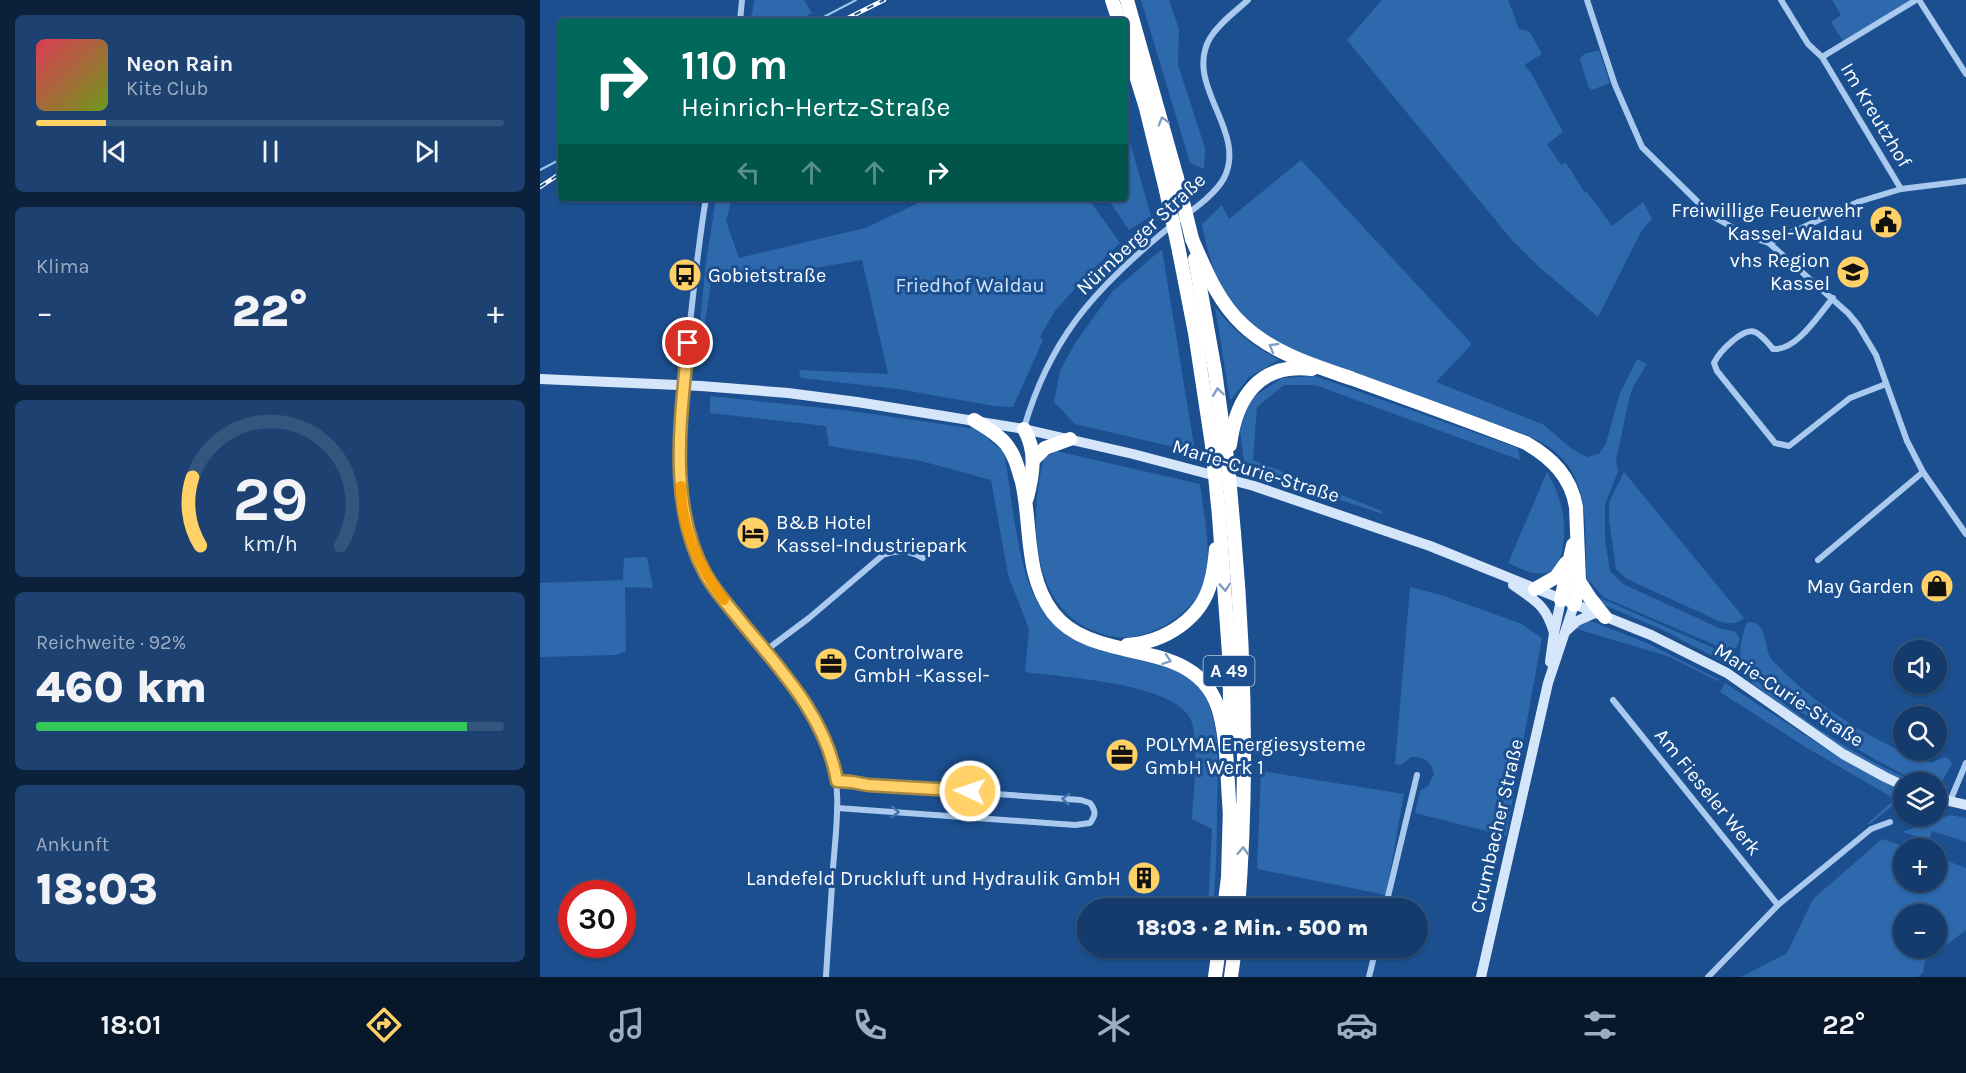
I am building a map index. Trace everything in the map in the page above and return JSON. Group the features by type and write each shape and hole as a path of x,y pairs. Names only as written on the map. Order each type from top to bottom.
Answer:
{"highway":[{"path":"1113,0 1118,18"},
{"name":"A 49","path":"1127,0 1178,178 1215,371 1228,455 1223,526 1229,654 1230,814 1225,898"},
{"name":"A 49","path":"1128,49 1146,108 1166,190 1196,344 1245,692 1244,812 1239,898"},
{"path":"1191,239 1218,295 1243,325 1269,345 1326,371 1526,443 1544,454 1563,474 1574,495 1579,581 1600,615"},
{"path":"1228,455 1238,409 1247,393 1258,382 1286,369 1326,371"},
{"path":"974,420 1006,445 1018,466 1026,500 1032,563 1043,597 1053,613 1079,635 1110,646 1179,664 1197,677 1208,690 1220,714 1230,814"},
{"path":"1024,429 1030,439 1034,459 1026,500"},
{"path":"1018,466 1024,429"},
{"path":"1034,459 1045,448 1070,439"},
{"path":"1110,646 1143,644 1162,638 1193,614 1207,595 1223,526"},
{"path":"1567,602 1569,558 1577,528"},
{"path":"1535,589 1556,577 1569,558"},
{"path":"1567,602 1579,581"},
{"path":"1215,977 1218,958"},
{"path":"1231,977 1234,958"}],"main road":[{"name":"Marie-Curie-Straße","path":"540,379 684,385 788,393 974,420 1070,439 1254,486 1430,546 1651,635 1718,668 1843,754 1893,781"},
{"path":"1495,574 1534,599 1546,610 1554,633"},
{"name":"Crumbacher Straße","path":"1548,683 1566,632 1567,602"},
{"name":"Crumbacher Straße","path":"1481,977 1548,683 1554,633 1567,602"},
{"path":"1566,632 1577,621 1600,615"},
{"path":"1947,800 1966,805"}],"street":[{"path":"740,18 742,0"},
{"name":"Nürnberger Straße","path":"1024,429 1032,403 1049,364 1086,305 1138,253 1209,195 1225,175 1228,159 1226,136 1222,120 1208,90 1204,68 1205,52 1216,29 1248,0"},
{"path":"1587,0 1615,85 1642,147 1712,216 1748,236 1769,243 1848,313 1876,355 1907,441 1923,472 1966,534"},
{"name":"Im Kreutzhof","path":"1781,0 1808,44 1822,57 1901,189"},
{"path":"1918,0 1966,74"},
{"name":"Im Kreutzhof","path":"1822,57 1918,0"},
{"path":"1769,243 1858,202 1901,189 1966,181"},
{"path":"706,201 694,279 681,417 681,492 693,547 706,576 794,686 814,717 828,748 837,781 837,808 826,977"},
{"path":"1833,298 1810,327 1786,347 1773,349 1754,331 1745,332 1718,354 1714,363 1717,371 1776,443 1789,446 1850,398 1886,384"},
{"path":"1818,560 1923,472"},
{"path":"765,651 809,618 883,555 897,551 912,552 923,558"},
{"name":"Am Fieseler Werk","path":"1612,700 1778,905"},
{"path":"1950,801 1966,763"},
{"path":"1388,898 1417,775"},
{"path":"837,781 1081,800 1090,803 1095,809 1095,816 1090,823 1083,825 837,808"},
{"path":"1712,975 1778,905 1871,828 1890,822"},
{"path":"1369,977 1374,958"}],"green space":[{"path":"754,0 804,0 812,13 803,18 751,18"},
{"path":"1141,0 1169,0 1179,29 1178,65 1205,148 1204,169 1190,163"},
{"path":"1382,0 1508,0 1519,29 1529,31 1542,54 1524,65 1531,73 1563,132 1547,144 1561,165 1566,163 1585,193 1587,192 1612,226 1643,202 1652,219 1642,230 1598,317 1538,266 1511,239 1347,40"},
{"path":"1832,0 1910,0 1843,41 1831,22 1841,15"},
{"path":"1599,50 1610,83 1592,90 1588,86 1580,59 1584,54"},
{"path":"1128,136 1151,216 1129,230 1109,201 1128,201"},
{"path":"1301,160 1472,344 1436,382 1544,425 1572,449 1587,457 1599,454 1606,443 1620,393 1637,359 1647,364 1633,387 1629,399 1616,461 1618,472 1605,504 1605,539 1610,571 1623,584 1721,629 1734,631 1740,638 1736,648 1729,651 1600,594 1587,580 1584,510 1581,493 1566,463 1550,448 1529,436 1306,355 1271,338 1241,314 1226,294 1215,272 1202,224 1222,205 1229,219"},
{"name":"Friedhof Waldau","path":"716,201 731,201 726,221 739,258 865,228 923,201 1090,201 1120,243 1054,312 1040,337 1043,340 1013,407 994,406 898,389 801,378 799,370 888,374 862,260 749,279 713,270 703,335 699,333 706,262"},
{"path":"1162,249 1195,452 1075,424 1054,402 1060,371 1075,343 1112,292"},
{"path":"1215,307 1244,337 1279,360 1249,377 1230,401"},
{"path":"1315,376 1518,448 1520,460 1315,385 1284,385 1257,407 1253,460 1382,511 1383,514 1245,469 1240,431 1250,399 1282,378"},
{"path":"710,396 851,411 976,429 1004,452 1022,558 1035,598 1045,614 1066,633 1091,646 1173,668 1192,681 1205,697 1213,716 1218,761 1214,898 1209,898 1212,829 1192,819 1195,738 1190,718 1179,706 1140,689 1025,672 1029,629 1008,575 991,480 921,461 829,446 826,426 710,413"},
{"path":"1056,451 1200,484 1208,550 1206,576 1195,600 1172,621 1143,635 1111,636 1094,631 1073,619 1057,601 1046,580 1039,557 1036,531 1036,506 1044,458"},
{"path":"1547,472 1562,507 1563,543 1557,568 1538,574 1508,563"},
{"path":"1624,472 1744,618 1733,623 1721,622 1627,579 1616,569 1609,520 1609,502"},
{"path":"647,557 653,588 625,587 626,651 616,655 540,657 540,583 623,580 624,558"},
{"path":"1410,587 1441,595 1522,624 1542,638 1506,836 1415,813 1420,791 1428,786 1434,774 1433,770 1427,761 1416,757 1411,757 1401,765 1395,764"},
{"path":"1596,596 1727,654 1729,665 1663,630 1602,604"},
{"path":"1588,620 1647,643 1720,680 1717,681 1670,657 1574,628"},
{"path":"1748,622 1760,626 1773,661 1808,693 1846,721 1893,746 1893,760 1924,760 1932,763 1947,758 1952,764 1947,773 1901,772 1851,745 1777,695 1742,665 1740,656"},
{"path":"1735,667 1752,678 1816,727 1893,772 1893,776 1851,754 1824,736 1733,668"},
{"path":"1725,683 1840,758 1893,787 1893,798 1807,748 1720,692"},
{"path":"1261,771 1404,794 1386,895 1257,869"},
{"path":"1893,801 1893,806 1869,825 1868,823"},
{"path":"1947,816 1966,818 1966,842 1932,831 1930,838 1902,832 1919,826 1947,826"},
{"path":"1882,839 1893,843 1893,892 1947,892 1947,861 1966,868 1966,930 1947,944 1947,904 1893,904 1893,958 1929,958 1925,961 1923,973 1918,977 1741,977 1787,953 1813,899"}],"waterway":[{"path":"822,18 856,0"},
{"path":"540,170 558,161"}],"railway":[{"path":"848,18 884,0"},
{"path":"540,187 558,175"}],"slow traffic":[{"path":"681,486 686,523 693,547 706,576 724,600"}],"place":[{"name":"Freiwillige Feuerwehr Kassel-Waldau","path":"1886,222"},
{"name":"vhs Region Kassel","path":"1853,272"},
{"name":"Gobietstraße","path":"685,275"},
{"name":"B&B Hotel Kassel-Industriepark","path":"753,533"},
{"name":"May Garden","path":"1937,586"},
{"name":"Controlware GmbH -Kassel-","path":"831,664"},
{"name":"POLYMA Energiesysteme GmbH Werk 1","path":"1122,755"},
{"name":"Landefeld Druckluft und Hydraulik GmbH","path":"1144,878"}],"route":[{"path":"688,343 682,408 681,492 693,547 706,576 794,686 814,717 828,748 837,781 970,791"}]}
